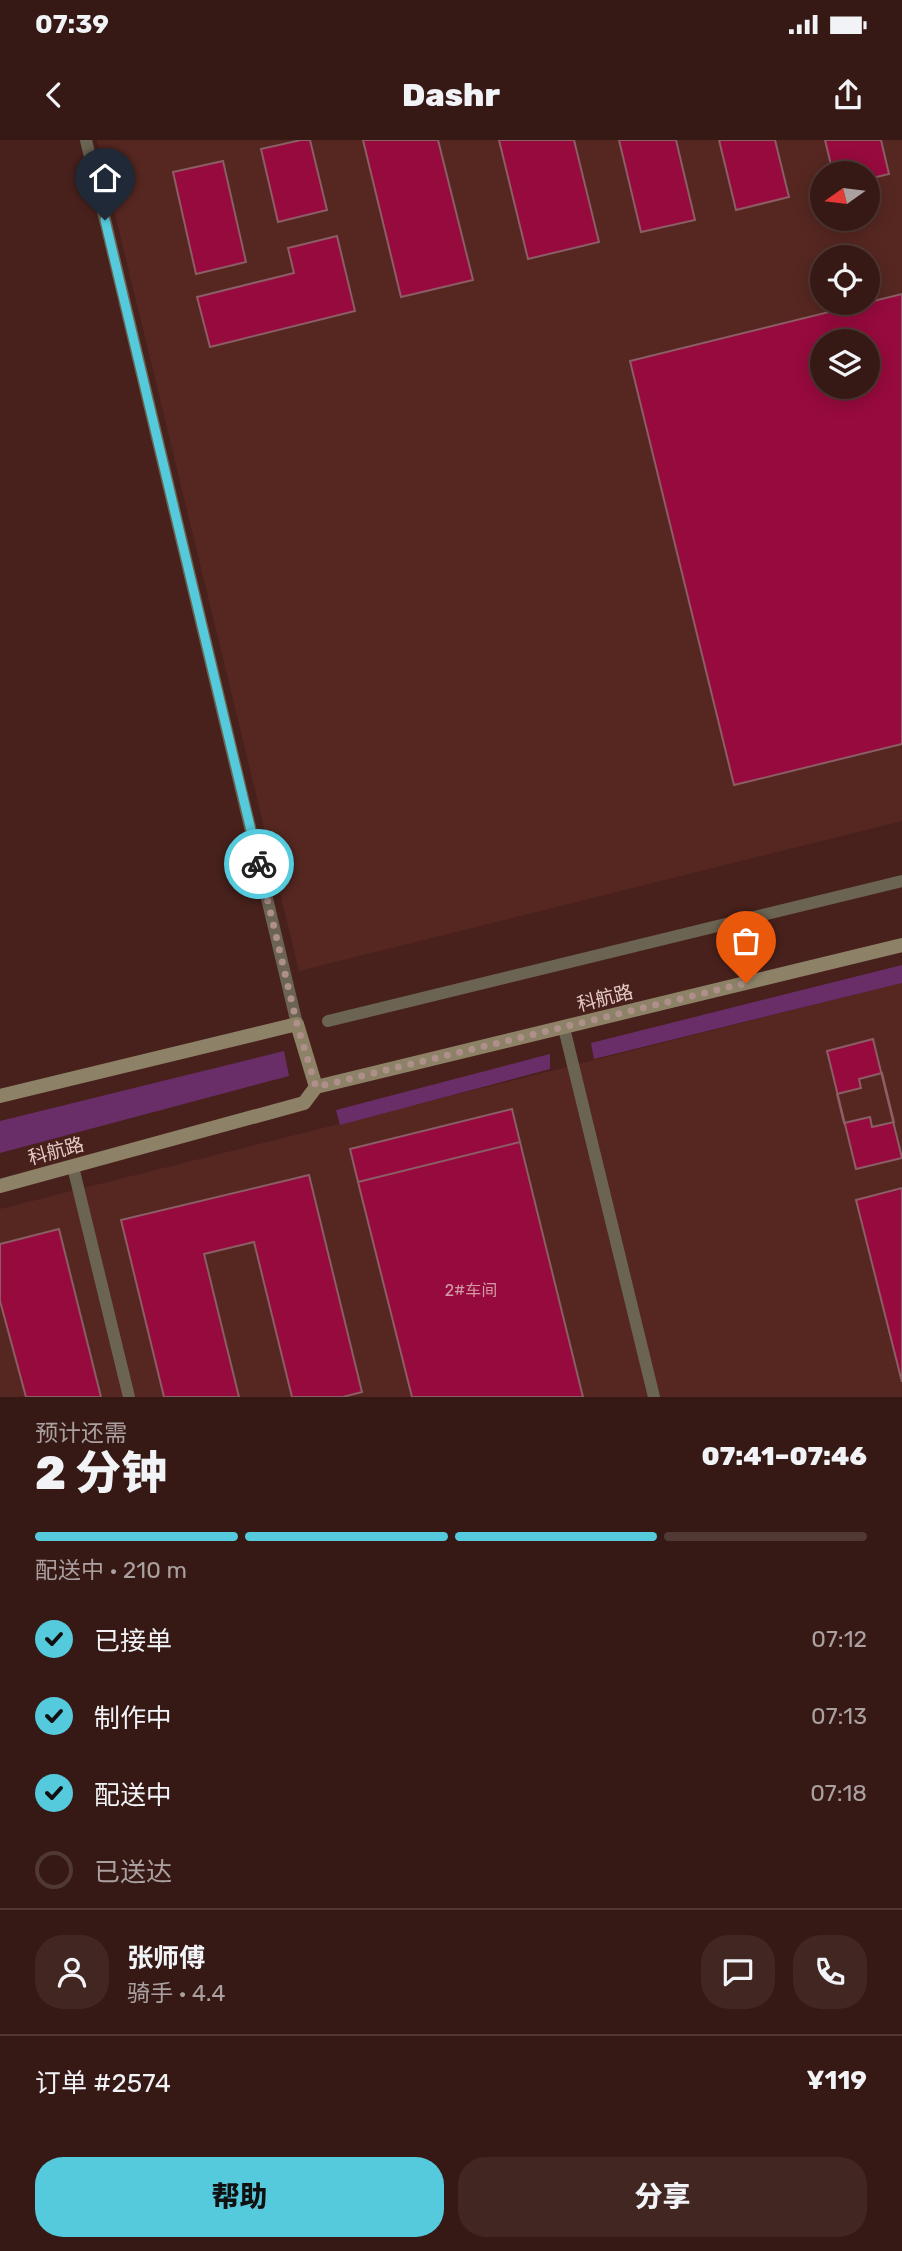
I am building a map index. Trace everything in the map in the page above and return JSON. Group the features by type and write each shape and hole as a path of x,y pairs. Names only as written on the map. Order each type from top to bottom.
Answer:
{"main road":[{"name":"科航路","path":"0,1186 304,1103 316,1087 902,945"},
{"path":"0,1096 297,1024 316,1087"}],"lane":[{"path":"86,140 297,1024"},
{"path":"328,1021 902,881"},
{"path":"564,1028 654,1397"},
{"path":"73,1167 129,1397"}],"shaded area":[{"path":"97,140 902,140 902,821 299,971"},
{"path":"902,965 902,983 594,1059 591,1043"},
{"path":"902,983 902,1397 0,1397 0,1209"},
{"path":"284,1051 289,1076 0,1153 0,1121"},
{"path":"550,1054 550,1069 340,1125 336,1110"}],"building":[{"path":"310,140 327,210 278,222 261,149"},
{"path":"363,140 438,140 473,280 401,297"},
{"path":"499,140 574,140 599,242 528,259"},
{"path":"619,140 676,140 695,220 641,232"},
{"path":"719,140 775,140 789,197 736,210"},
{"path":"825,140 881,140 889,174 880,176 880,161 830,161"},
{"path":"223,161 246,262 196,274 173,172"},
{"path":"337,236 355,311 210,347 197,297 294,273 288,248"},
{"path":"902,294 902,744 734,785 630,361 817,315 880,315 880,299"},
{"path":"873,1039 902,1158 856,1169 827,1051"},
{"path":"882,1073 894,1122 872,1127 870,1117 844,1123 837,1094 861,1088 859,1079"},
{"path":"512,1109 520,1142 358,1182 350,1149"},
{"path":"520,1142 583,1397 412,1397 358,1182"},
{"path":"309,1175 362,1392 343,1397 292,1397 254,1242 204,1254 239,1397 164,1397 121,1220"},
{"path":"902,1188 902,1382 856,1200"},
{"path":"59,1229 101,1397 26,1397 0,1301 0,1244"}],"way so far":[{"path":"259,864 297,1024 316,1087 746,983"}],"route":[{"path":"105,220 259,864"}]}
